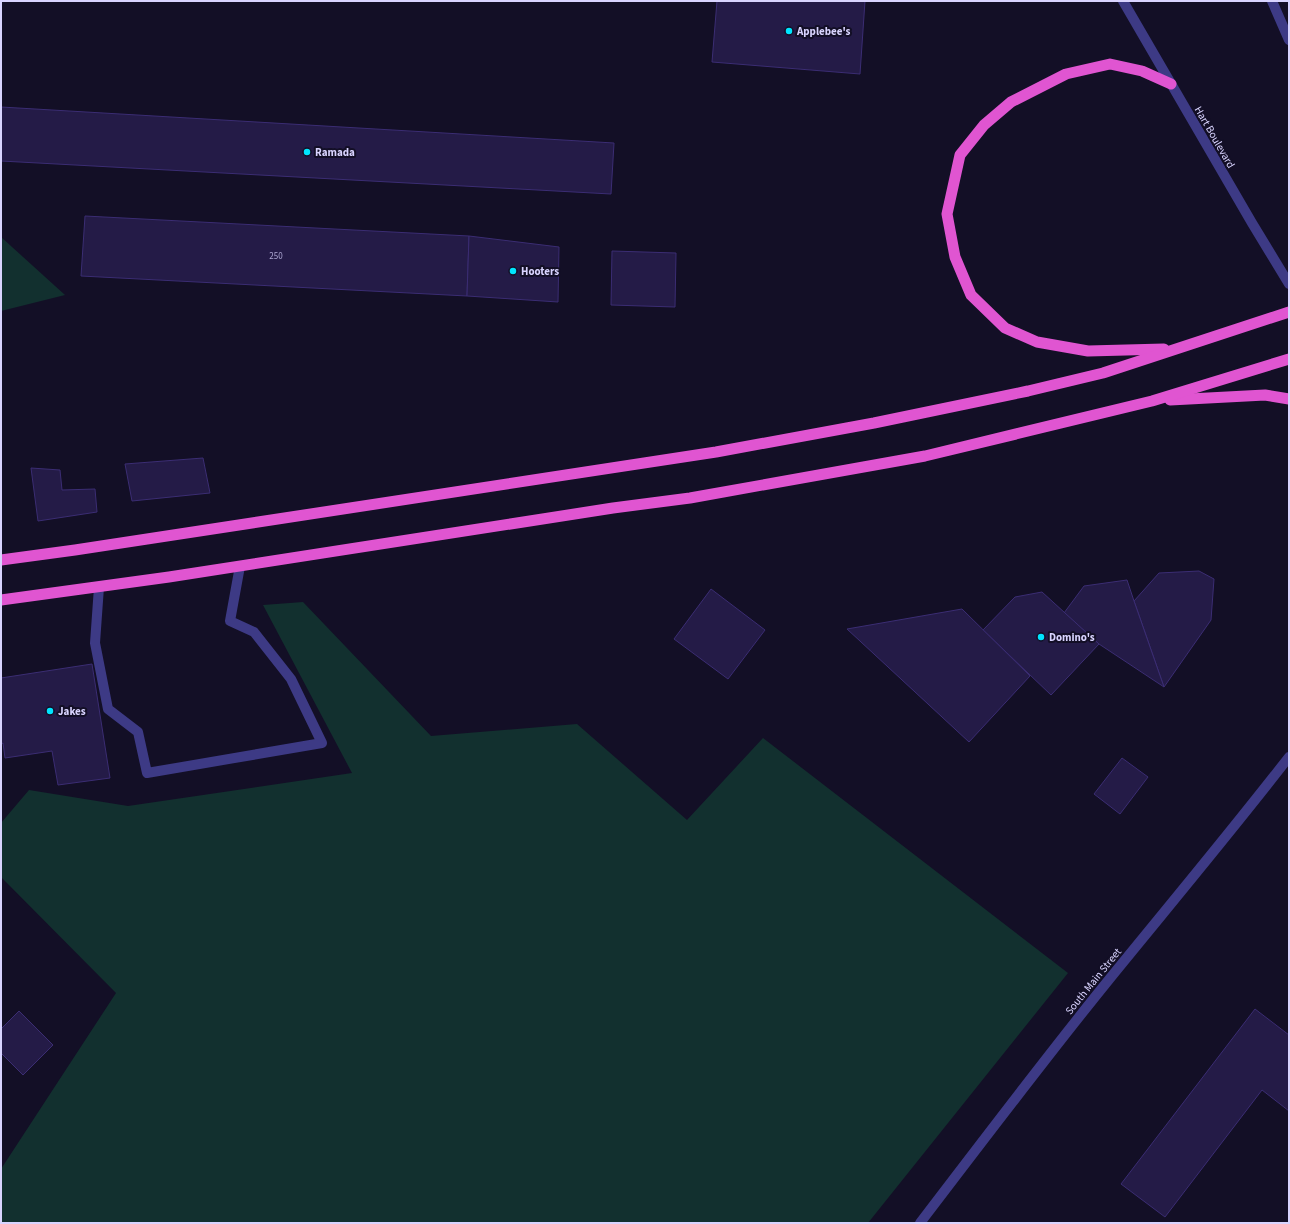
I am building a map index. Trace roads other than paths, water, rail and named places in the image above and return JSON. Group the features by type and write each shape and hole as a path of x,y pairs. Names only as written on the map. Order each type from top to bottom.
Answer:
{"highway":[{"path":"1171,84 1142,71 1110,64 1066,74 1011,102 984,125 960,155 947,214 955,257 971,295 1005,328 1038,342 1088,351 1177,349"},
{"path":"1,560 716,452 874,424 1028,391 1103,373 1289,312"},
{"path":"1,600 99,587 613,508 690,498 925,456 1152,401 1289,359"},
{"path":"1152,401 1265,395 1289,399"}],"street":[{"name":"Hart Boulevard","path":"1123,1 1289,284"},
{"path":"1272,1 1289,40"},
{"path":"99,587 95,643 108,709 138,732 147,773 322,743 291,679 254,632 230,621 240,566"},
{"name":"South Main Street","path":"920,1223 1106,983 1242,817 1289,757"}],"place":[{"name":"Applebee's","path":"789,31"},
{"name":"Ramada","path":"307,152"},
{"name":"Hooters","path":"513,271"},
{"name":"Domino's","path":"1041,637"},
{"name":"Jakes","path":"50,711"}]}
